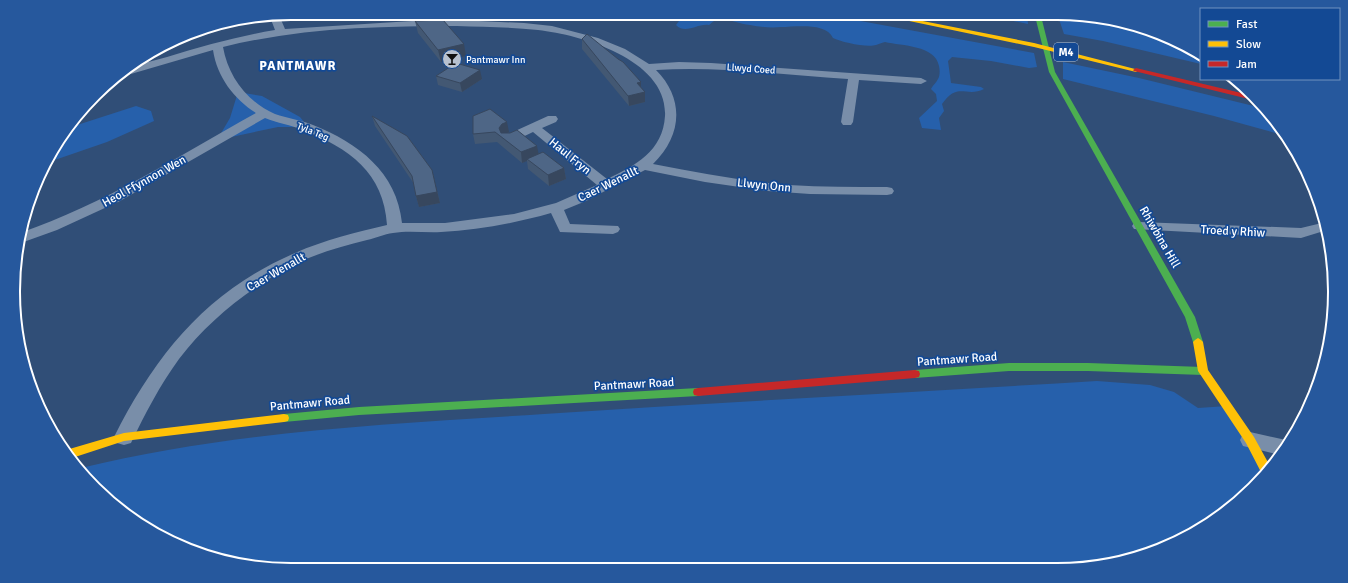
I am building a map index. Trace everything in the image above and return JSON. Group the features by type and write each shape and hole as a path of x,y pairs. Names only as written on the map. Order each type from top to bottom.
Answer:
{"main road":[{"name":"M4","path":"909,20 1034,45 1244,96"},
{"name":"Rhiwbina Hill","path":"1039,20 1052,72 1175,288 1196,334 1203,371 1250,440 1264,467"},
{"name":"M4","path":"1032,33 1054,38"},
{"name":"Pantmawr Road","path":"73,453 124,437 263,420 359,411 686,393 799,382 1009,367 1088,367 1203,371"}],"street":[{"path":"277,21 281,32"},
{"name":"Caer Wenallt","path":"124,437 142,402 163,368 196,328 219,308 249,286 281,266 307,253 338,242 395,228 432,228 475,224 556,208 643,166 658,151 667,134 671,119 670,102 663,84 648,67 621,51 602,43 555,29 529,26 388,24 281,32 218,46 136,70"},
{"name":"Tyla Teg","path":"218,46 223,69 238,92 248,102 265,114 308,128 331,138 351,150 369,164 381,180 390,196 395,228"},
{"name":"Llwyd Coed","path":"648,67 679,65 711,66 921,81"},
{"path":"847,122 854,76"},
{"name":"Heol Ffynnon Wen","path":"26,236 52,227 115,198 265,114"},
{"name":"Haul Fryn","path":"508,139 552,119"},
{"name":"Haul Fryn","path":"535,128 606,185"},
{"name":"Llwyn Onn","path":"643,166 678,174 749,184 809,190 887,191"},
{"path":"556,208 565,229 613,229"},
{"name":"Troed y Rhiw","path":"1139,226 1301,233 1320,228"},
{"path":"1250,440 1279,446"}],"shaded area":[{"path":"715,20 709,25 688,29 680,28 676,25 679,21"},
{"path":"728,20 855,20 1034,53 1037,67 1029,68 991,61 952,57 948,61 951,83 981,87 984,89 972,92 962,91 953,93 942,104 944,111 939,118 941,130 922,128 919,118 937,101 936,94 931,89 940,73 936,59 925,50 885,42 872,46 854,44 833,38 829,33 817,27 766,27"},
{"path":"1009,20 1028,20 1028,24"},
{"path":"1059,20 1092,22 1109,25 1144,34 1177,48 1200,61 1200,64 1103,41 1064,34"},
{"path":"1063,62 1139,78 1255,106 1277,134 1214,116 1063,79"},
{"path":"238,92 262,96 300,117 308,127 278,127 217,140 230,118"},
{"path":"136,106 151,111 154,121 107,142 54,160 77,125"},
{"path":"1097,381 1150,385 1174,392 1198,408 1227,406 1262,469 1236,496 1192,527 1144,549 1092,561 1056,563 292,563 256,561 221,554 204,549 171,535 126,507 112,496 84,467 138,455 253,437 428,421"}],"building":[{"path":"443,20 464,44 438,50 415,21"},
{"path":"587,34 623,62 641,82 637,83 645,92 628,96 582,39"},
{"path":"456,63 480,70 460,83 436,76"},
{"path":"490,109 507,122 502,124 499,128 501,133 510,133 517,130 537,146 521,152 495,132 473,134 473,116"},
{"path":"372,116 407,136 432,170 437,192 416,196 412,176"},
{"path":"543,152 564,168 548,175 527,159"}],"traffic: fast":[{"path":"1039,20 1052,72 1190,317 1198,342"},
{"path":"915,374 1009,367 1088,367 1203,371"},
{"path":"284,418 359,411 698,392"}],"traffic: slow":[{"path":"909,20 1034,45 1136,70"},
{"path":"1198,342 1203,371 1250,440 1264,467"},
{"path":"73,453 124,437 284,418"}],"traffic: jam":[{"path":"1136,70 1245,96"},
{"path":"698,392 915,374"}],"place":[{"name":"Pantmawr Inn","path":"452,59"}],"district":[{"name":"PANTMAWR","path":"298,65"}]}
